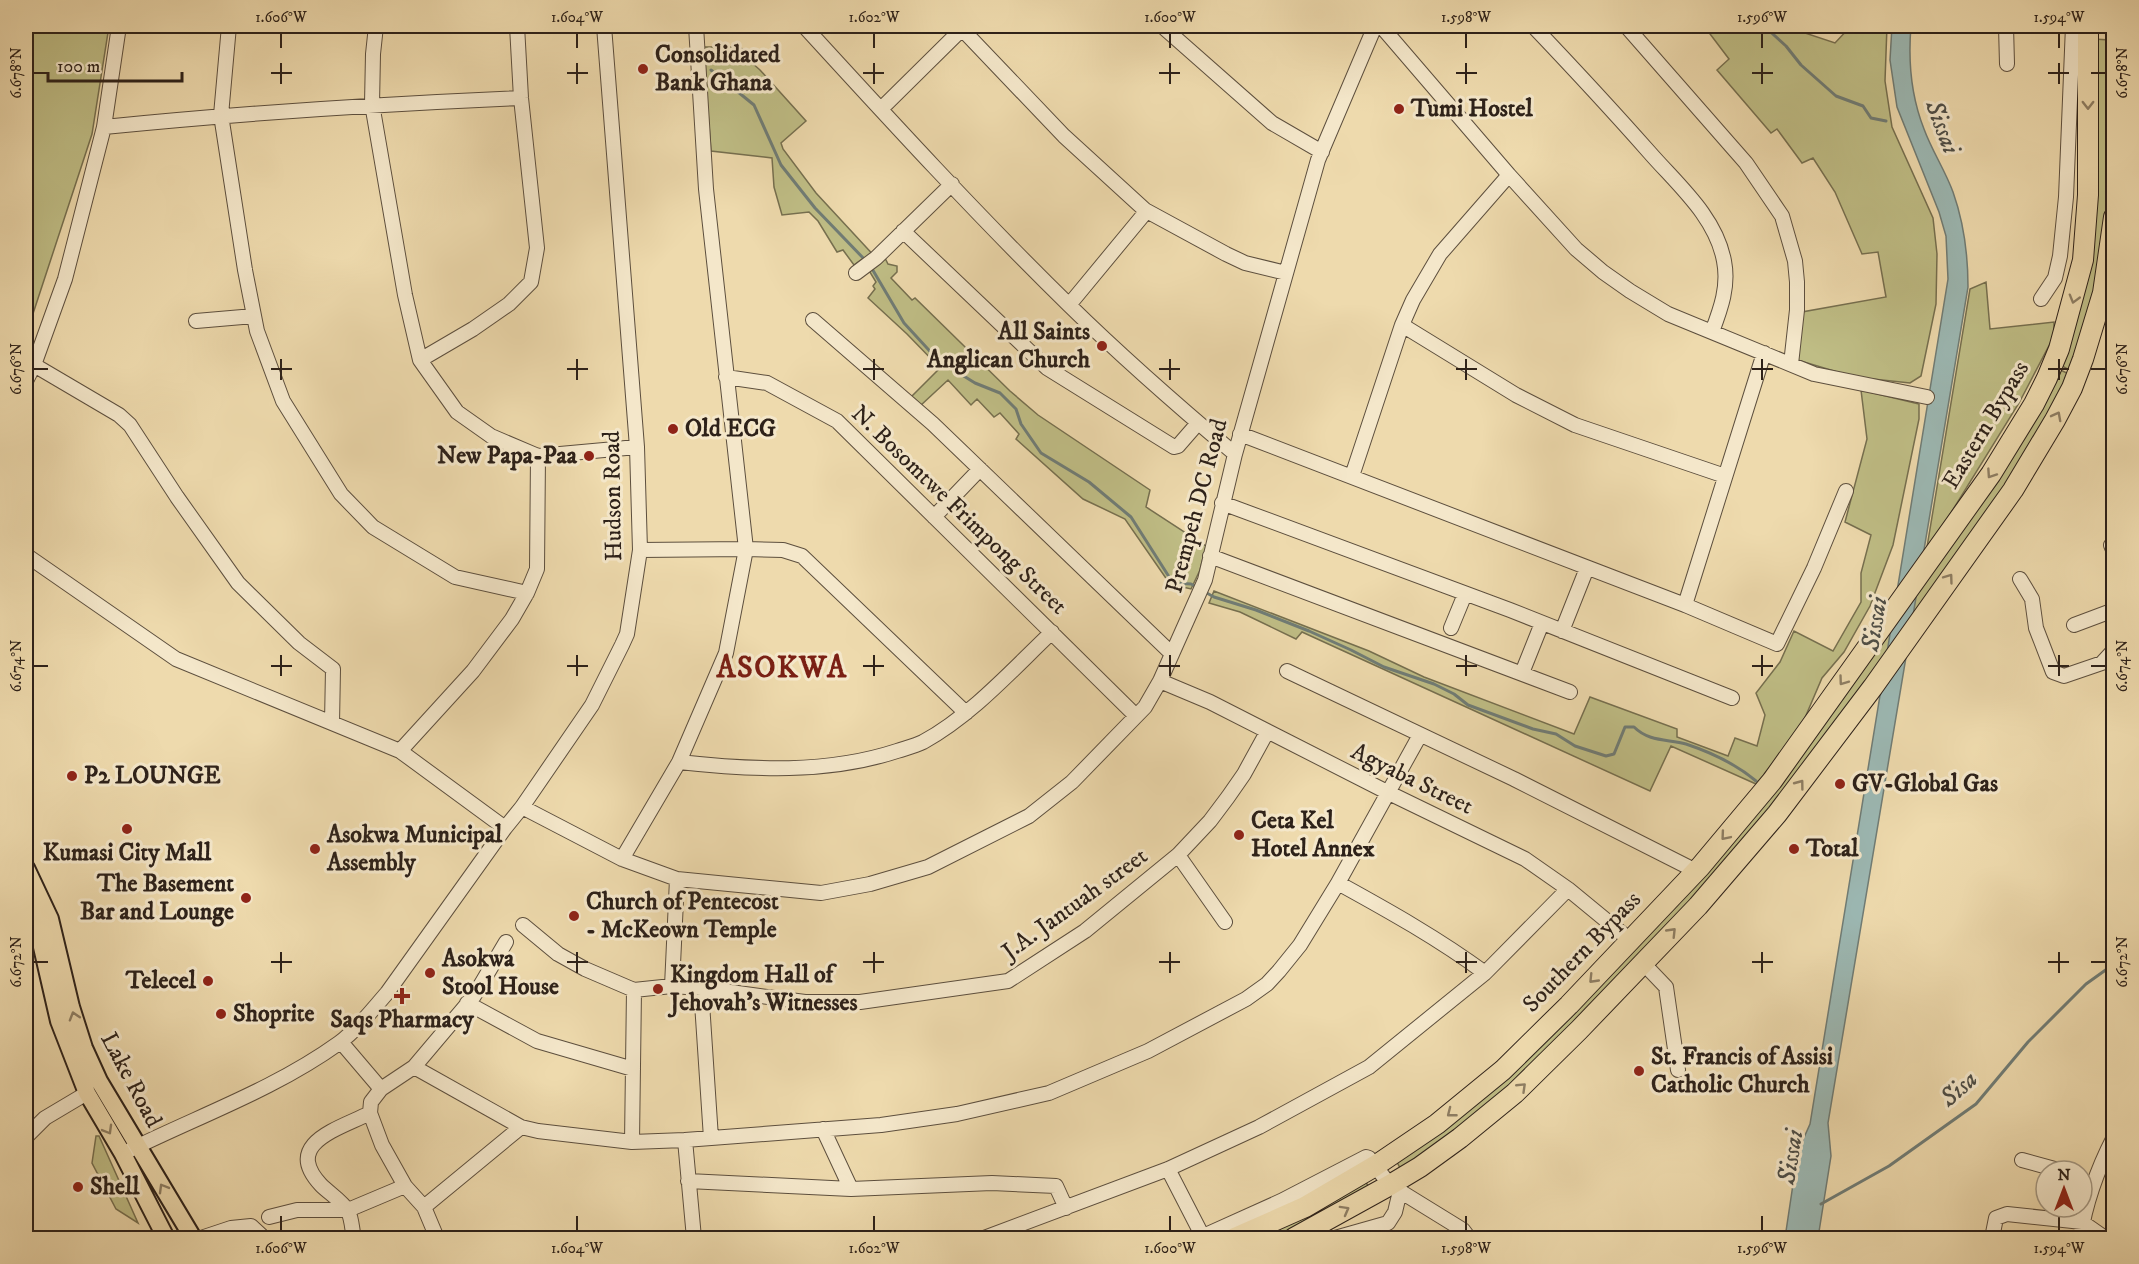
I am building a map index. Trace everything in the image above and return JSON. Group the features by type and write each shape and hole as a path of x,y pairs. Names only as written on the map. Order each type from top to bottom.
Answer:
{"highway":[{"name":"Eastern Bypass","path":"1890,616 1990,474 2034,404 2059,350 2083,260 2088,195 2088,26"},
{"path":"1294,1239 1395,1188 1515,1093 1698,906 1777,814 1873,687 2013,490 2055,420 2072,388 2103,293 2114,217"},
{"name":"Southern Bypass","path":"1235,1239 1305,1207 1376,1166 1437,1124 1503,1070 1569,1005 1696,871 1772,781 1890,616"}],"main road":[{"name":"Lake Road","path":"26,868 50,919 71,1008 84,1048 99,1081 193,1239"},
{"name":"Lake Road","path":"26,898 36,921 59,1021 87,1093 123,1154 166,1239"}],"street":[{"path":"26,381 65,279 104,127 119,26"},
{"path":"229,26 221,115 245,270 257,331 283,401 341,494 373,527 455,577 527,593"},
{"path":"376,26 372,104 390,216 412,332 420,360 457,412 491,436 538,456 637,447"},
{"path":"420,360 474,329 509,304 531,282 537,248 521,98 517,26"},
{"name":"Hudson Road","path":"123,1154 276,1083 341,1042 387,993 522,807 592,705 622,645 627,633 640,550 637,447 604,26"},
{"path":"622,859 679,762 726,653 746,549 706,189 696,26"},
{"path":"804,26 881,110 1069,305 1235,454"},
{"path":"1162,26 1272,123 1322,152"},
{"name":"Prempeh DC Road","path":"522,807 622,859 677,879 821,892 870,884 928,867 1029,816 1072,782 1144,707 1160,681 1195,603 1204,580 1240,434 1322,152 1375,26"},
{"path":"1381,26 1576,249 1630,291 1668,314 1814,374 1927,397"},
{"path":"1533,26 1702,213 1716,235 1725,262 1725,294 1712,332"},
{"path":"1626,26 1746,163 1782,216 1795,261 1797,282 1797,310 1791,364"},
{"path":"2006,26 2007,64"},
{"path":"2041,299 2055,278 2060,256 2066,197 2073,26"},
{"path":"881,110 961,27 1064,136 1145,210 1226,254 1245,262 1286,273"},
{"path":"104,127 221,115 372,104 521,98"},
{"path":"1352,476 1402,325 1413,300 1440,254 1509,174"},
{"path":"865,266 952,184"},
{"path":"1069,305 1145,213 1145,210"},
{"path":"903,231 1047,368 1174,447 1178,446 1198,423"},
{"path":"196,321 254,316"},
{"path":"813,320 933,424 1172,653"},
{"path":"1402,325 1516,394 1575,426 1725,476"},
{"path":"1685,605 1764,353"},
{"path":"33,365 119,415 130,425 177,497 238,583 299,643 333,669 332,723"},
{"name":"N. Bosomtwe Frimpong Street","path":"726,377 767,383 837,421 1136,716"},
{"path":"1240,434 1685,605 1777,644 1814,568 1846,491"},
{"path":"400,752 473,671 512,619 527,593 537,569 538,456"},
{"path":"934,517 980,469"},
{"path":"1222,503 1542,623 1732,698"},
{"path":"640,550 783,550 802,556 966,713"},
{"path":"26,555 176,659 400,752 505,828"},
{"path":"1210,556 1570,693"},
{"path":"1562,631 1587,568"},
{"path":"2020,579 2032,599 2036,628 2053,672 2064,676 2102,663 2114,650"},
{"path":"1451,628 1465,594"},
{"path":"2074,625 2114,610"},
{"path":"1522,673 1542,623"},
{"path":"679,762 738,768 823,767 873,759 922,742 966,713 1052,632"},
{"path":"1287,671 1696,871"},
{"name":"Agyaba Street","path":"1160,681 1210,702 1524,859 1568,889 1630,940"},
{"name":"J.A. Jantuah street","path":"634,990 672,986 805,1002 860,1002 1008,981 1085,931 1178,855 1210,821 1228,797 1244,774 1267,732"},
{"path":"414,1067 521,1127 632,1142 880,1125 957,1114 1049,1093 1148,1051 1246,999 1267,984 1300,945 1338,883 1420,735"},
{"path":"1178,855 1225,922"},
{"path":"672,986 677,879"},
{"path":"1338,883 1416,926 1485,973"},
{"path":"984,1239 1168,1169 1259,1127 1369,1067 1485,973 1568,889"},
{"path":"523,925 558,954 585,969 634,990 632,1142"},
{"path":"437,1239 424,1207 405,1186 382,1145 370,1113 371,1102 381,1089 414,1067 474,996 506,942"},
{"path":"1643,963 1666,987 1678,1070"},
{"path":"701,988 711,1138"},
{"path":"467,1003 537,1041 633,1069"},
{"path":"341,1042 381,1089"},
{"path":"26,1137 45,1118 87,1093"},
{"path":"354,1239 348,1210 317,1180 309,1167 307,1157 311,1145 370,1113"},
{"path":"424,1207 521,1127"},
{"path":"823,1129 851,1189"},
{"path":"2080,1239 2082,1222 2096,1180 2114,1137"},
{"path":"685,1140 694,1239"},
{"path":"1168,1169 1201,1238 1325,1179 1362,1158 1369,1158 1395,1188 1463,1230 1469,1239"},
{"path":"2022,1160 2034,1163"},
{"path":"688,1181 851,1189 992,1184 1056,1186 1066,1208"},
{"path":"269,1216 297,1210 348,1210 405,1186"},
{"path":"1335,1239 1388,1223 1395,1212 1395,1188"},
{"path":"1992,1239 1996,1218 2001,1215 2082,1222 2105,1239"},
{"path":"201,1239 231,1228 250,1226 264,1239"}],"shaded area":[{"path":"26,26 109,26 92,134 26,335"},
{"path":"1704,26 1784,26 1835,43 1851,26 1887,26 1885,81 1892,127 1933,218 1937,254 1936,304 1921,376 1910,383 1854,377 1794,359 1802,312 1886,297 1878,252 1862,254 1835,192 1813,158 1802,163 1777,129 1771,133 1717,70 1729,59"},
{"path":"2093,39 2110,40 2108,194 2104,252 2089,322 2071,371 2055,362 2086,257"},
{"path":"703,47 736,47 747,50 743,55 760,70 806,121 781,143 783,149 816,193 878,260 884,256 888,264 897,266 897,272 891,278 912,300 915,298 1010,391 1038,415 1150,490 1146,507 1206,546 1200,570 1191,589 1170,584 1125,519 1083,499 1016,439 1019,434 1000,413 994,417 977,399 971,405 948,380 920,406 911,397 940,368 868,298 875,289 873,286 876,282 862,259 854,265 843,250 837,252 818,221 809,212 782,215 774,187 772,158 711,151"},
{"path":"1986,282 1990,329 2054,322 2054,336 2019,403 1926,553 1970,289"},
{"path":"2052,366 2069,374 2018,473 1915,619 1902,609"},
{"path":"1861,390 1919,404 1919,419 1893,545 1870,606 1844,652 1822,678 1798,734 1756,784 1671,746 1650,791 1302,632 1296,639 1240,612 1209,603 1214,591 1369,651 1424,677 1574,734 1590,697 1677,729 1677,737 1728,756 1735,738 1757,746 1765,715 1756,693 1780,662 1794,631 1833,651 1861,602 1861,573 1871,535 1845,522 1867,439"},
{"path":"1898,614 1912,624 1770,812 1700,894 1517,1082 1402,1172 1397,1162 1452,1123 1687,885"},
{"path":"96,1136 99,1136 138,1223 116,1209 92,1163"},
{"path":"1363,1178 1369,1187 1280,1238 1246,1238"}],"water":[{"path":"1892,26 1911,26 1910,65 1913,91 1927,137 1957,204 1965,239 1968,287 1828,1123 1831,1156 1818,1238 1785,1238 1798,1151 1810,1124 1948,279 1946,236 1939,212 1897,107 1890,60"}],"waterway":[{"path":"1764,26 1786,46 1801,65 1836,96 1863,106 1871,118 1886,121"},
{"path":"711,70 754,105 781,165 815,208 867,262"},
{"path":"871,267 904,323 938,360 975,383 1000,393 1016,409 1021,424 1041,453 1089,482 1131,517 1173,583 1191,584 1197,587"},
{"path":"1205,592 1309,631 1384,667 1434,684 1454,694 1468,705 1533,729 1556,734 1575,746 1606,756 1614,754 1625,727 1634,727 1652,738 1686,744 1714,755 1732,764 1756,781"},
{"name":"Sisa","path":"1821,1204 1889,1166 1976,1104 2028,1042 2086,984 2114,964"}],"place":[{"name":"Consolidated Bank Ghana","path":"643,69"},
{"name":"Tumi Hostel","path":"1399,109"},
{"name":"All Saints Anglican Church","path":"1102,346"},
{"name":"Old ECG","path":"673,429"},
{"name":"New Papa-Paa","path":"589,456"},
{"name":"P2 LOUNGE","path":"72,776"},
{"name":"GV-Global Gas","path":"1840,784"},
{"name":"Kumasi City Mall","path":"127,829"},
{"name":"Ceta Kel Hotel Annex","path":"1239,835"},
{"name":"Asokwa Municipal Assembly","path":"315,849"},
{"name":"Total","path":"1794,849"},
{"name":"The Basement Bar and Lounge","path":"246,898"},
{"name":"Church of Pentecost - McKeown Temple","path":"574,916"},
{"name":"Asokwa Stool House","path":"430,973"},
{"name":"Telecel","path":"208,981"},
{"name":"Kingdom Hall of Jehovah's Witnesses","path":"658,989"},
{"name":"Saqs Pharmacy","path":"402,996"},
{"name":"Shoprite","path":"221,1014"},
{"name":"St. Francis of Assisi Catholic Church","path":"1639,1071"},
{"name":"Shell","path":"78,1187"}],"district":[{"name":"ASOKWA","path":"782,668"}],"water label":[{"name":"Sissai","path":"1942,127"},
{"name":"Sissai","path":"1875,624"},
{"name":"Sissai","path":"1791,1157"}]}
